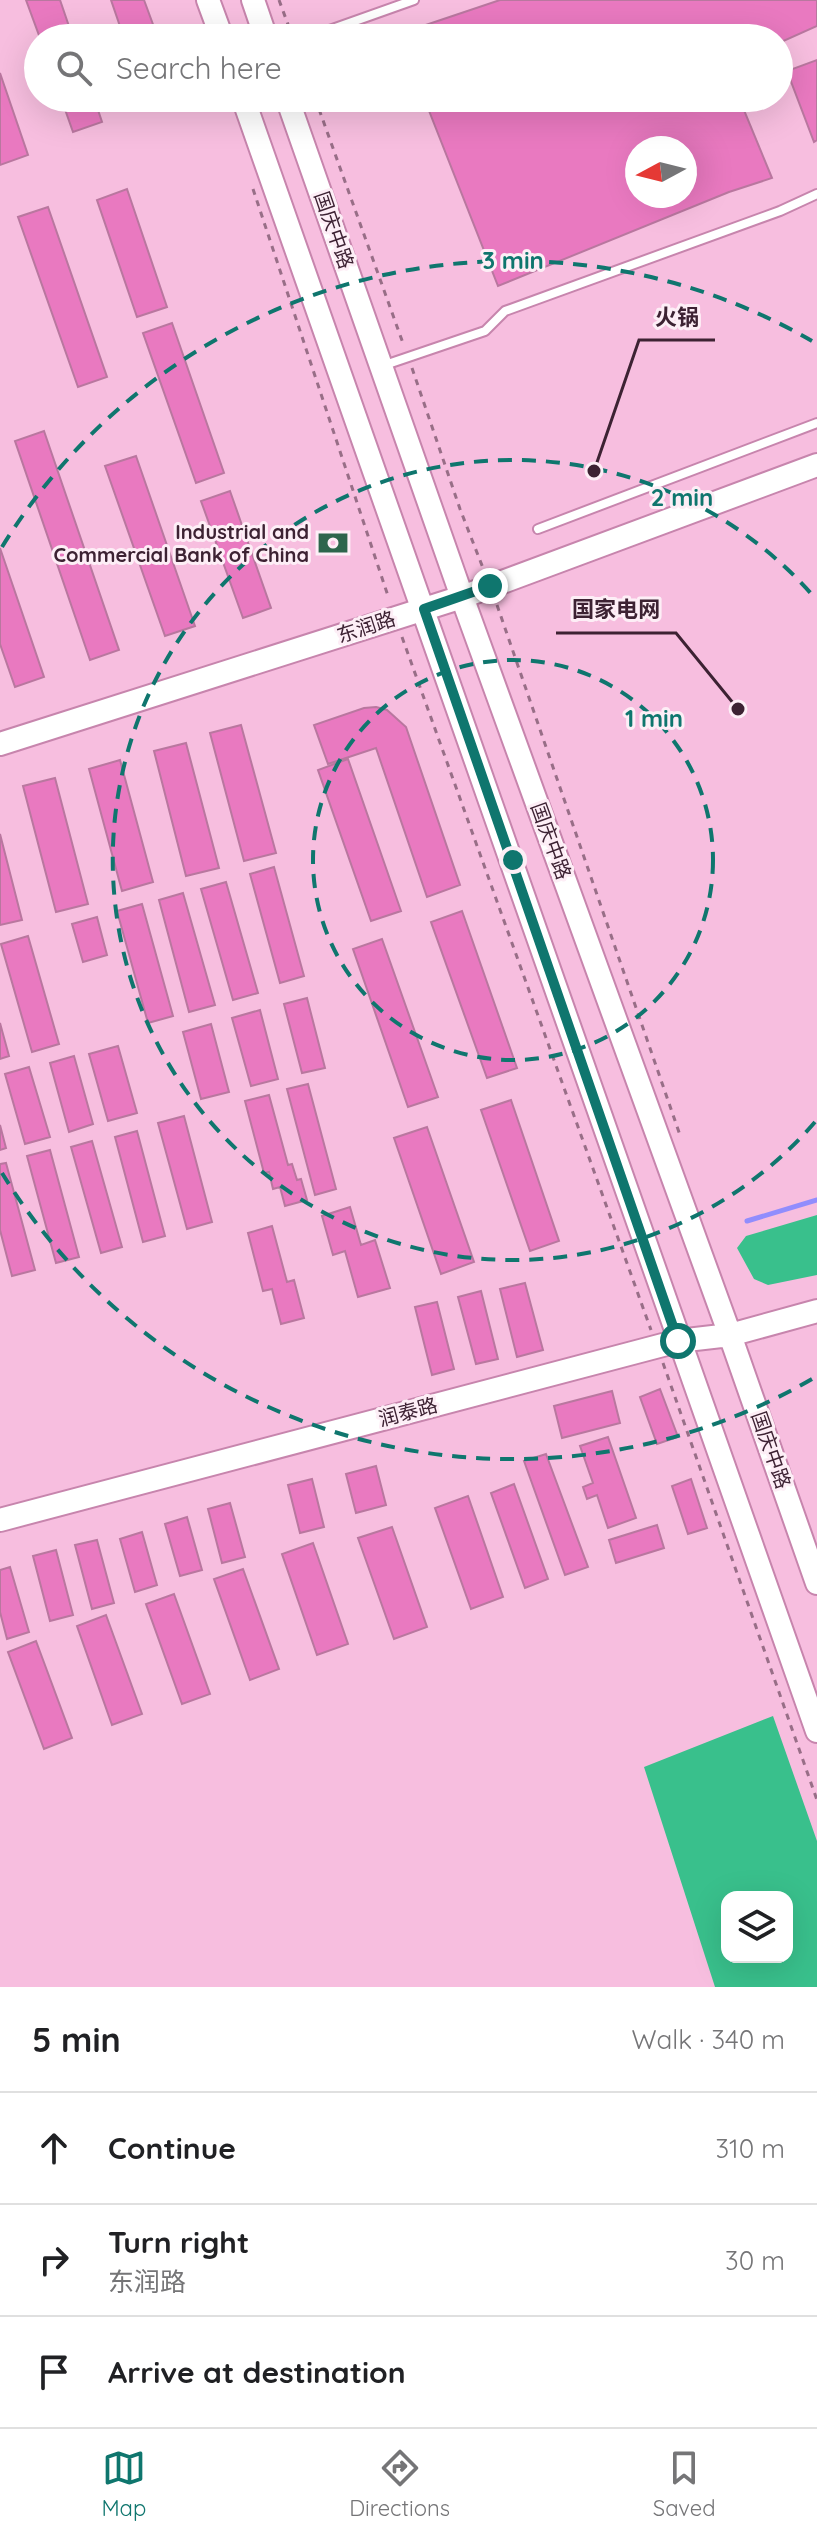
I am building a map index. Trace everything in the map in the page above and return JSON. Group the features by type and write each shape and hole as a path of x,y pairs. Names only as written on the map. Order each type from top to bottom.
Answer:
{"main road":[{"path":"208,0 217,24"},
{"path":"253,0 261,24"},
{"path":"248,112 424,609 668,1344 817,1731"},
{"name":"国庆中路","path":"292,112 462,597 817,1583"},
{"name":"东润路","path":"0,744 462,597 817,465"},
{"name":"润泰路","path":"0,1520 668,1344 730,1335 817,1311"}],"lane":[{"path":"346,24 414,0"},
{"path":"381,366 485,331 505,311 780,211 817,194"},
{"path":"538,529 817,423"}],"path":[{"path":"279,0 288,24"},
{"path":"320,112 490,586 680,1137"},
{"path":"252,187 395,618 668,1344 817,1800"}],"green space":[{"path":"817,1215 817,1275 768,1285 754,1279 737,1248 746,1236"},
{"path":"773,1716 817,1841 817,1987 715,1987 644,1767"}],"building":[{"path":"26,0 60,0 68,24 35,24"},
{"path":"111,0 144,0 153,24 119,24"},
{"path":"500,0 817,0 817,26 793,37 793,24 429,24"},
{"path":"817,60 817,140 814,142 793,87 793,69"},
{"path":"0,73 28,155 0,165"},
{"path":"66,112 99,112 102,122 73,132"},
{"path":"430,112 745,112 772,178 697,205 697,136 625,136 625,208 690,208 498,286"},
{"path":"127,189 167,307 137,317 97,200"},
{"path":"48,207 107,377 78,387 18,217"},
{"path":"172,323 224,473 196,483 143,333"},
{"path":"44,431 119,650 90,660 15,441"},
{"path":"136,456 195,626 165,636 105,466"},
{"path":"230,491 271,608 243,618 201,501"},
{"path":"0,548 44,677 15,687 0,644"},
{"path":"376,707 387,710 406,727 460,885 427,897 376,748 328,764 314,725"},
{"path":"241,725 276,853 244,861 210,733"},
{"path":"186,743 219,868 186,876 154,751"},
{"path":"348,759 401,911 371,921 318,770"},
{"path":"120,760 153,882 122,891 89,769"},
{"path":"55,778 88,904 56,912 23,786"},
{"path":"0,834 22,920 0,925"},
{"path":"274,867 304,976 280,983 250,874"},
{"path":"226,882 258,993 233,1000 201,889"},
{"path":"183,893 215,1005 189,1012 159,900"},
{"path":"142,904 173,1016 148,1023 117,911"},
{"path":"462,911 517,1068 487,1078 431,922"},
{"path":"97,917 107,955 83,962 72,924"},
{"path":"28,936 59,1044 32,1052 1,944"},
{"path":"382,939 438,1097 408,1107 353,949"},
{"path":"307,998 325,1068 302,1073 284,1004"},
{"path":"260,1010 278,1079 251,1086 232,1018"},
{"path":"0,1023 9,1056 0,1059"},
{"path":"211,1024 229,1092 201,1099 183,1032"},
{"path":"118,1046 137,1113 108,1121 89,1054"},
{"path":"74,1056 93,1124 69,1132 50,1063"},
{"path":"29,1067 50,1137 25,1144 5,1074"},
{"path":"308,1084 336,1189 315,1195 287,1089"},
{"path":"269,1095 288,1165 292,1164 297,1180 301,1179 307,1200 285,1206 280,1187 273,1189 269,1172 264,1173 245,1101"},
{"path":"511,1100 559,1241 530,1251 481,1110"},
{"path":"184,1116 212,1222 187,1229 158,1123"},
{"path":"0,1125 6,1148 0,1150"},
{"path":"427,1127 474,1262 441,1274 394,1138"},
{"path":"137,1131 165,1236 143,1242 115,1137"},
{"path":"92,1141 122,1247 101,1253 71,1147"},
{"path":"50,1150 79,1257 56,1263 27,1156"},
{"path":"6,1163 35,1270 12,1276 0,1230 0,1164"},
{"path":"350,1207 361,1245 375,1240 390,1288 358,1297 345,1251 333,1255 322,1216"},
{"path":"272,1226 287,1282 294,1280 304,1318 281,1324 272,1289 263,1291 248,1233"},
{"path":"525,1283 543,1350 517,1357 500,1289"},
{"path":"481,1291 498,1359 476,1364 458,1297"},
{"path":"437,1302 454,1369 432,1375 415,1307"},
{"path":"660,1389 678,1437 657,1444 640,1397"},
{"path":"612,1391 620,1423 562,1438 554,1406"},
{"path":"608,1437 636,1518 608,1528 597,1495 587,1499 583,1487 593,1483 580,1446"},
{"path":"546,1454 588,1567 565,1575 524,1461"},
{"path":"376,1466 386,1505 356,1513 346,1474"},
{"path":"312,1479 324,1527 300,1533 288,1485"},
{"path":"691,1479 707,1528 688,1534 672,1486"},
{"path":"514,1484 548,1579 525,1588 491,1493"},
{"path":"468,1496 503,1597 471,1609 435,1508"},
{"path":"230,1503 245,1557 222,1563 208,1509"},
{"path":"187,1517 202,1570 180,1576 165,1524"},
{"path":"657,1525 664,1548 616,1563 609,1540"},
{"path":"392,1527 427,1627 394,1639 358,1538"},
{"path":"142,1532 157,1585 135,1592 120,1539"},
{"path":"97,1540 114,1603 92,1609 75,1545"},
{"path":"313,1543 348,1644 317,1655 282,1554"},
{"path":"56,1550 73,1615 50,1621 33,1556"},
{"path":"10,1567 29,1632 7,1639 0,1612 0,1570"},
{"path":"243,1569 279,1669 250,1680 214,1579"},
{"path":"174,1594 210,1694 182,1704 146,1604"},
{"path":"106,1615 142,1714 112,1725 77,1626"},
{"path":"36,1641 72,1738 44,1749 8,1652"}],"waterway":[{"path":"747,1221 817,1200"}],"place":[{"name":"火锅","path":"594,471"},
{"name":"Industrial and Commercial Bank of China","path":"333,543"},
{"name":"国家电网","path":"738,709"}],"route":[{"path":"490,586 424,609 678,1341"}]}
